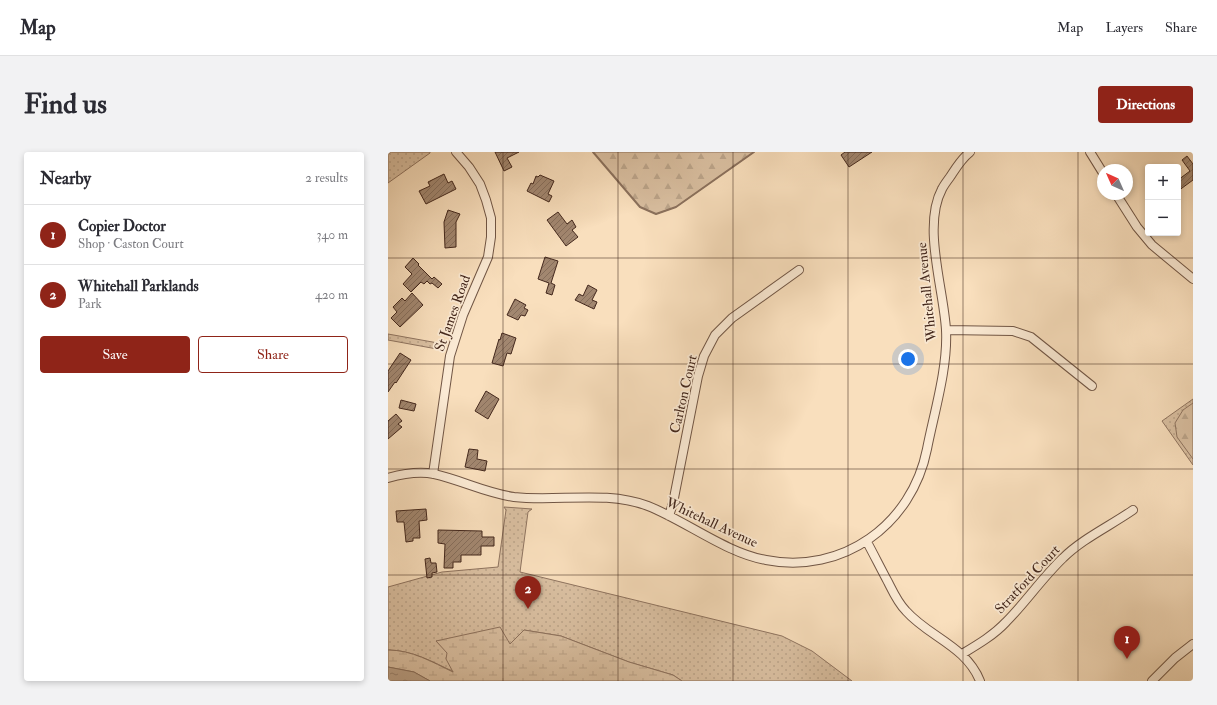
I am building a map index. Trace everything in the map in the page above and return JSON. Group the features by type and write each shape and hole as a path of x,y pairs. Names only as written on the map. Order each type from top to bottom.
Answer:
{"street":[{"name":"St James Road","path":"433,474 450,356 463,315 488,257 491,237 491,218 480,184 456,152"},
{"name":"St James Road","path":"462,152 468,167"},
{"name":"Whitehall Avenue","path":"388,478 403,474 433,474 484,490 513,497 604,498 627,500 647,506 669,516 745,554 765,560 791,563 822,560 846,552 867,542 885,526 906,502 918,481 925,460 942,373 946,330 935,253 934,234 936,210 941,190 962,158 970,152"},
{"path":"1090,152 1097,164"},
{"path":"1120,200 1137,227 1152,245 1193,279"},
{"name":"Carlton Court","path":"669,516 673,503 698,376 704,356 715,336 732,318 798,270"},
{"path":"946,330 1013,331 1031,337 1092,386"},
{"name":"Stratford Court","path":"962,654 992,634 1005,623 1052,568 1064,557 1076,547 1133,510"},
{"path":"867,542 896,597 905,610 918,623 962,654 970,663 980,681"},
{"path":"1152,681 1175,658 1193,644"}],"green space":[{"path":"391,152 430,153 388,183 388,154"},
{"path":"593,152 754,152 676,207 656,214 640,207"},
{"path":"388,334 438,343 437,349 388,340"},
{"path":"1193,399 1193,465 1162,421"},
{"path":"1193,403 1193,459 1177,437 1175,423 1183,410"},
{"path":"504,507 532,509 528,512 520,572 782,636 812,651 852,681 682,681 673,675 629,662 561,636 524,630 510,645 436,641 448,653 454,672 414,654 388,650 388,587 442,572 498,567 506,510"},
{"path":"500,627 510,644 524,630 561,636 629,662 673,675 682,681 430,681 414,672 388,667 388,650 414,654 453,672 446,659 447,653 436,641"}],"water":[{"path":"388,667 414,672 430,681 388,681"}],"building":[{"path":"495,152 519,152 507,158 512,167 504,171"},
{"path":"845,152 872,152 849,167 841,155"},
{"path":"1187,156 1193,164 1193,180 1181,189 1181,178 1190,171 1182,160"},
{"path":"444,174 448,183 452,181 456,189 426,204 419,191 430,186 428,182"},
{"path":"540,175 554,181 548,194 552,196 549,202 527,191 531,183 533,184 536,176 538,177"},
{"path":"448,210 460,214 456,222 456,247 445,248 444,222"},
{"path":"558,212 567,224 572,220 576,227 572,230 578,237 566,246 547,220"},
{"path":"545,257 558,261 551,283 555,285 552,295 546,293 549,283 538,279"},
{"path":"413,258 432,279 434,277 442,284 438,288 427,281 424,284 421,282 411,292 403,284 412,274 405,267"},
{"path":"588,285 597,290 592,300 597,302 594,309 575,300 579,294 583,296"},
{"path":"412,293 423,305 400,327 391,318 397,312 393,307 402,298 405,301"},
{"path":"515,299 526,305 524,308 528,310 525,316 521,315 518,320 507,315"},
{"path":"502,333 516,338 511,354 507,353 503,366 492,363"},
{"path":"400,353 411,360 396,383 395,382 388,392 388,371"},
{"path":"486,391 499,399 488,419 475,411"},
{"path":"401,400 416,404 414,411 399,408"},
{"path":"396,414 402,421 398,424 402,427 388,439 388,421"},
{"path":"469,449 478,450 477,459 487,461 485,471 465,467"},
{"path":"426,509 427,520 419,521 420,538 413,538 413,541 406,542 404,522 397,522 396,511"},
{"path":"438,530 482,531 482,537 494,537 494,546 481,546 481,555 461,555 461,562 453,562 453,568 444,568 445,544 438,543"},
{"path":"430,558 431,563 436,563 437,572 432,573 432,577 427,578 425,559"}],"waterway":[{"path":"593,152 640,207 656,214 676,207 754,152"}],"place":[{"name":"Whitehall Parklands","path":"528,609"},
{"name":"Copier Doctor","path":"1127,659"}]}
